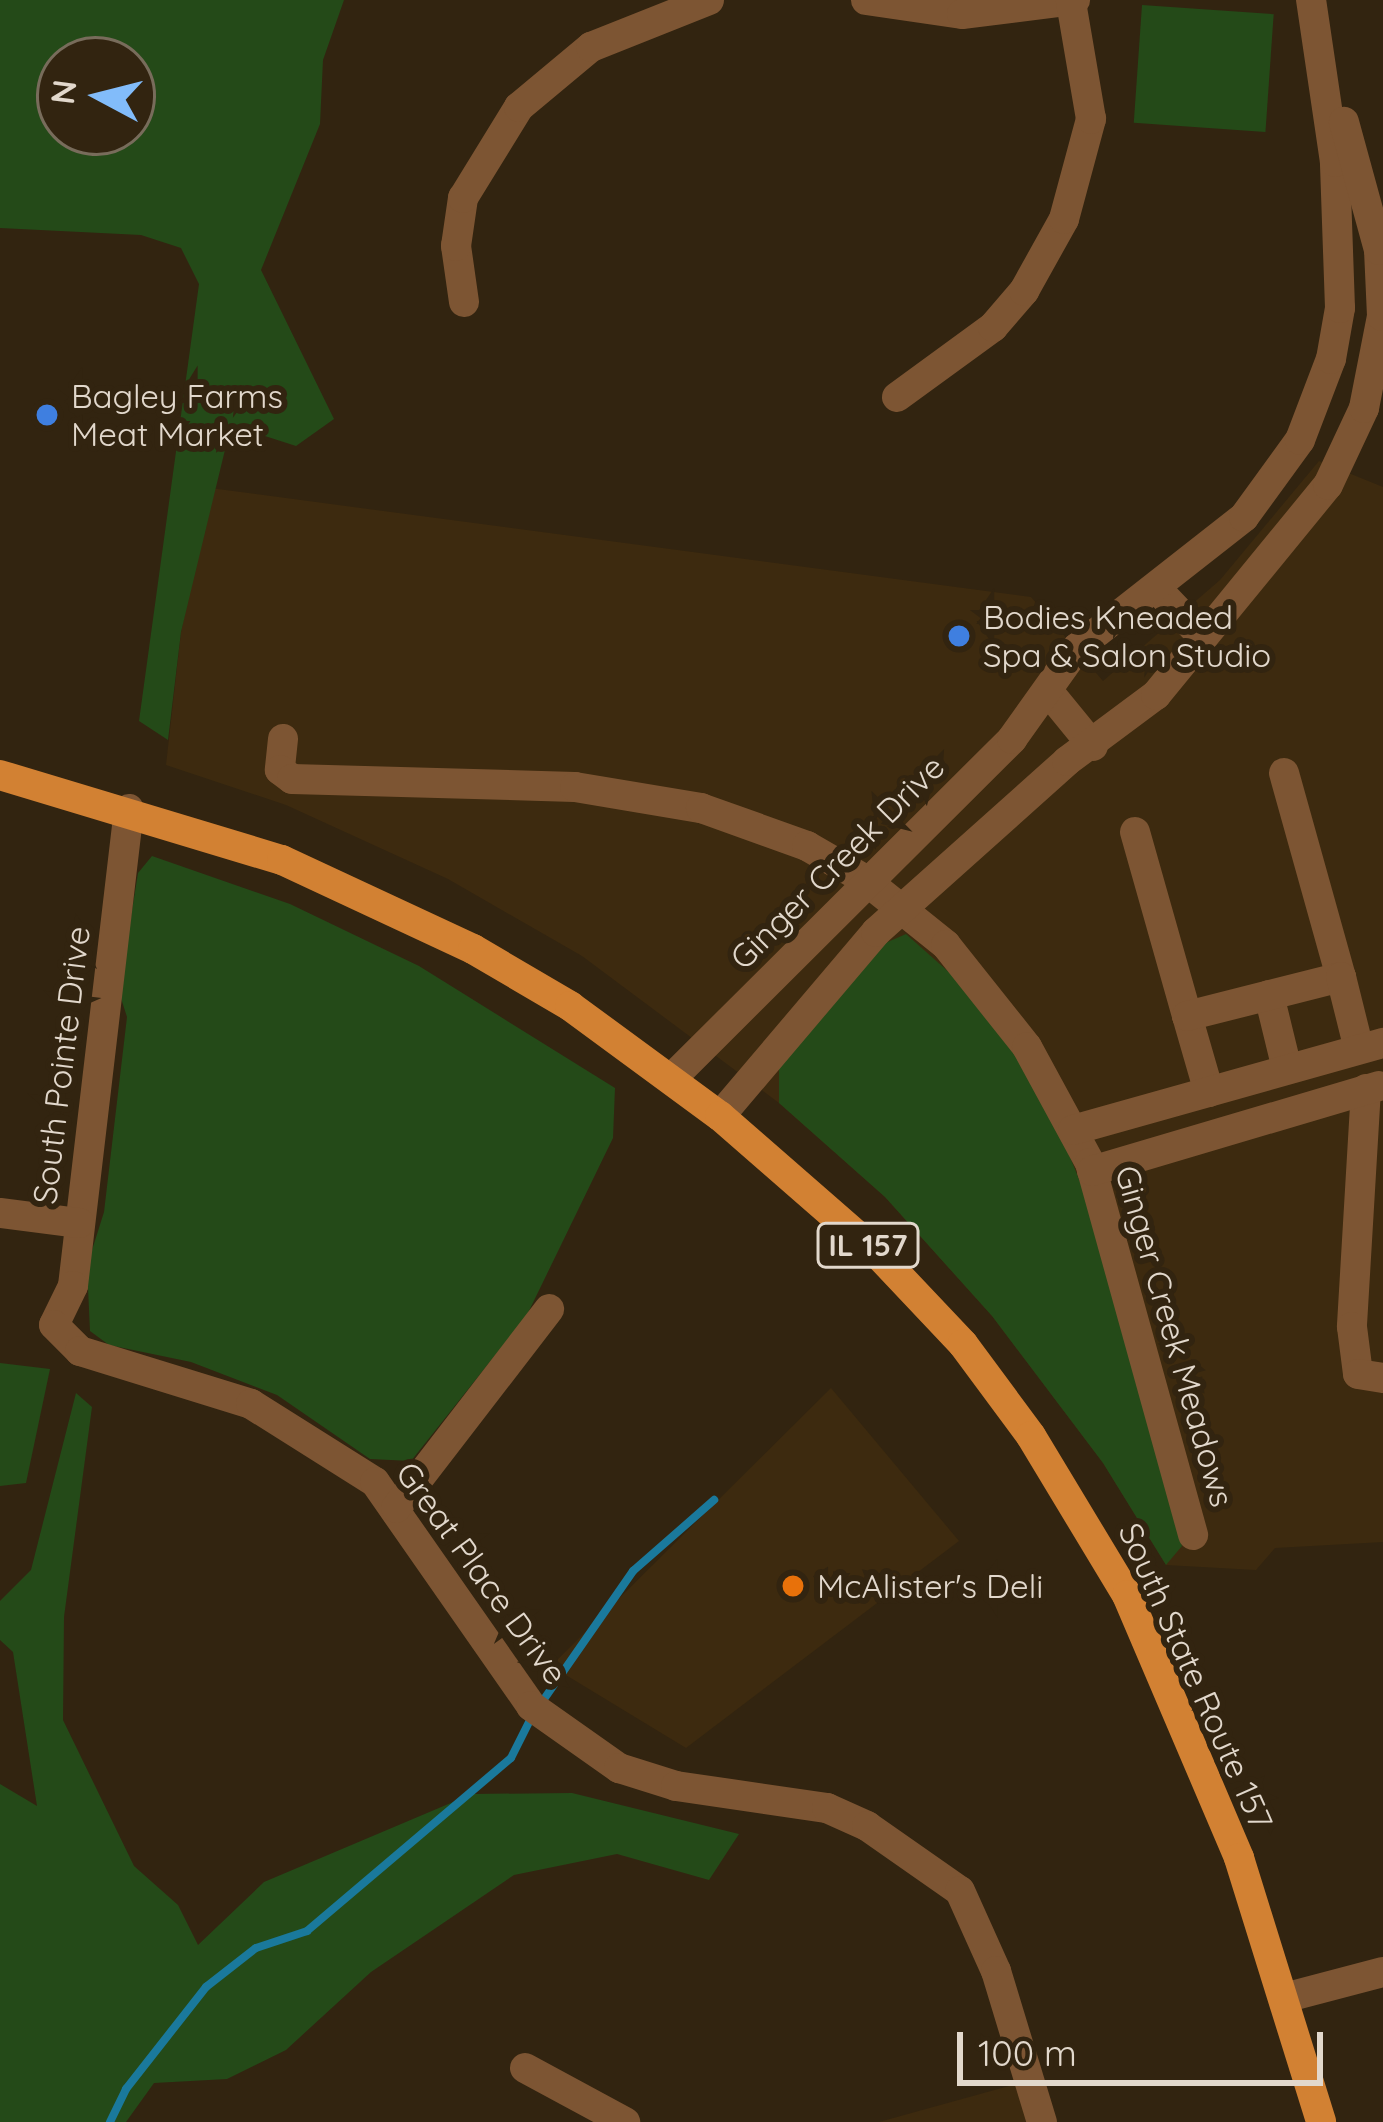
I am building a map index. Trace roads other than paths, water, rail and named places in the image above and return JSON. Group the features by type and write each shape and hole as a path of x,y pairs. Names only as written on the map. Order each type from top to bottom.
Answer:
{"main road":[{"name":"South State Route 157","path":"0,775 129,808 283,860 473,949 720,1116 877,1253 963,1344 1088,1522 1174,1697 1284,1999 1321,2122"}],"street":[{"path":"464,302 456,246 463,198 519,106 591,47 709,0"},
{"path":"866,0 962,14 1073,1 1084,38 1091,119 1064,218 1024,291 993,327 897,398"},
{"name":"Ginger Creek Drive","path":"670,1079 864,879 1012,739 1077,648 1157,590 1244,517 1300,440 1331,359 1341,285 1335,162 1311,0"},
{"name":"Ginger Creek Drive","path":"720,1116 902,907 1156,694 1304,518 1346,452 1376,363 1382,287 1365,190 1319,54"},
{"path":"1341,285 1382,287"},
{"path":"1157,590 1202,636"},
{"path":"1048,691 1094,746"},
{"name":"Ginger Creek Meadows","path":"283,739 280,770 292,779 634,794 775,831 864,879 902,907 989,992 1073,1130 1092,1172 1193,1535"},
{"path":"1073,1130 1371,1046 1340,977 1284,773"},
{"name":"South Pointe Drive","path":"54,1325 74,1286 129,808"},
{"path":"1135,832 1209,1092"},
{"path":"1187,1016 1340,977"},
{"path":"1269,995 1302,1065 1329,1100"},
{"path":"1092,1172 1374,1087 1352,1327 1358,1375 1383,1378"},
{"path":"0,1213 79,1223"},
{"path":"397,1508 549,1309"},
{"name":"Great Place Drive","path":"54,1325 80,1351 250,1405 375,1482 531,1706 619,1768 676,1786 785,1799 867,1826 960,1891 996,1971 1042,2122"},
{"path":"1284,1999 1383,1972"},
{"path":"525,2068 625,2122"}],"waterway":[{"path":"542,1702 633,1571 714,1500"},
{"path":"110,2122 126,2089 206,1987 256,1948 307,1931 511,1758 533,1714"}],"place":[{"name":"Bagley Farms Meat Market","path":"47,415"},
{"name":"Bodies Kneaded Spa & Salon Studio","path":"959,636"},
{"name":"McAlister's Deli","path":"793,1586"}]}
